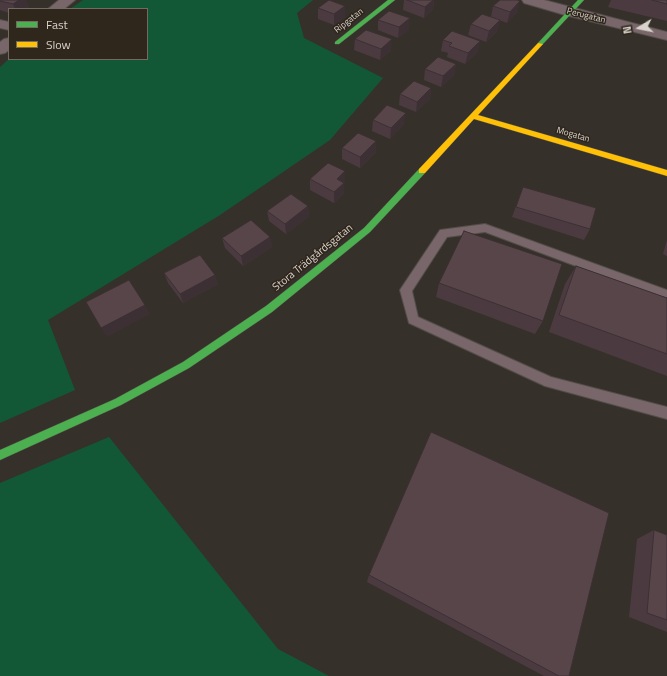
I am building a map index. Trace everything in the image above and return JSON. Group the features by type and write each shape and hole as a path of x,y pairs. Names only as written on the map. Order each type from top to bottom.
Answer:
{"street":[{"path":"56,8 68,0"},
{"name":"Ripgatan","path":"337,43 392,0"},
{"name":"Perugatan","path":"529,0 570,12 667,36"},
{"name":"Stora Trädgårdsgatan","path":"0,456 118,402 186,365 269,309 367,230 580,0"},
{"path":"0,50 8,43"},
{"name":"Mogatan","path":"473,116 667,173"}],"lane":[{"path":"667,295 485,228 444,233 406,290 413,320 548,382 667,413"}],"green space":[{"path":"83,0 313,0 297,13 304,38 383,78 330,140 220,215 48,320 75,390 0,423 0,67 8,60 148,60 148,8 71,8"},
{"path":"109,437 278,649 329,676 0,676 0,483"}],"building":[{"path":"0,0 19,0 13,4"},
{"path":"329,0 345,6 334,14 318,8"},
{"path":"407,0 433,0 425,7"},
{"path":"500,0 520,1 510,12 493,6"},
{"path":"652,0 667,0 667,4"},
{"path":"389,11 410,18 399,27 378,20"},
{"path":"482,14 500,20 489,31 471,24"},
{"path":"366,30 392,39 381,49 355,39"},
{"path":"452,31 480,41 468,53 449,46 452,43 443,40"},
{"path":"438,57 456,64 443,76 425,69"},
{"path":"414,81 431,88 417,102 400,94"},
{"path":"387,105 406,113 391,128 373,120"},
{"path":"358,133 376,141 360,157 342,148"},
{"path":"328,163 345,171 337,179 344,183 334,192 310,179"},
{"path":"523,187 596,208 590,229 516,207"},
{"path":"291,194 308,206 285,224 267,211"},
{"path":"251,220 270,237 241,256 222,238"},
{"path":"464,231 562,264 543,321 439,283"},
{"path":"200,255 215,275 180,294 164,273"},
{"path":"576,266 667,298 667,354 559,315"},
{"path":"129,280 145,305 101,328 86,302"},
{"path":"431,432 609,513 569,676 559,676 369,575"},
{"path":"654,530 667,535 667,620 647,613"}],"traffic: fast":[{"path":"337,43 392,0"},
{"path":"540,44 581,0"},
{"path":"0,455 118,402 186,365 269,309 367,230 422,171"}],"traffic: slow":[{"path":"422,171 540,44"},
{"path":"473,116 667,173"}]}
